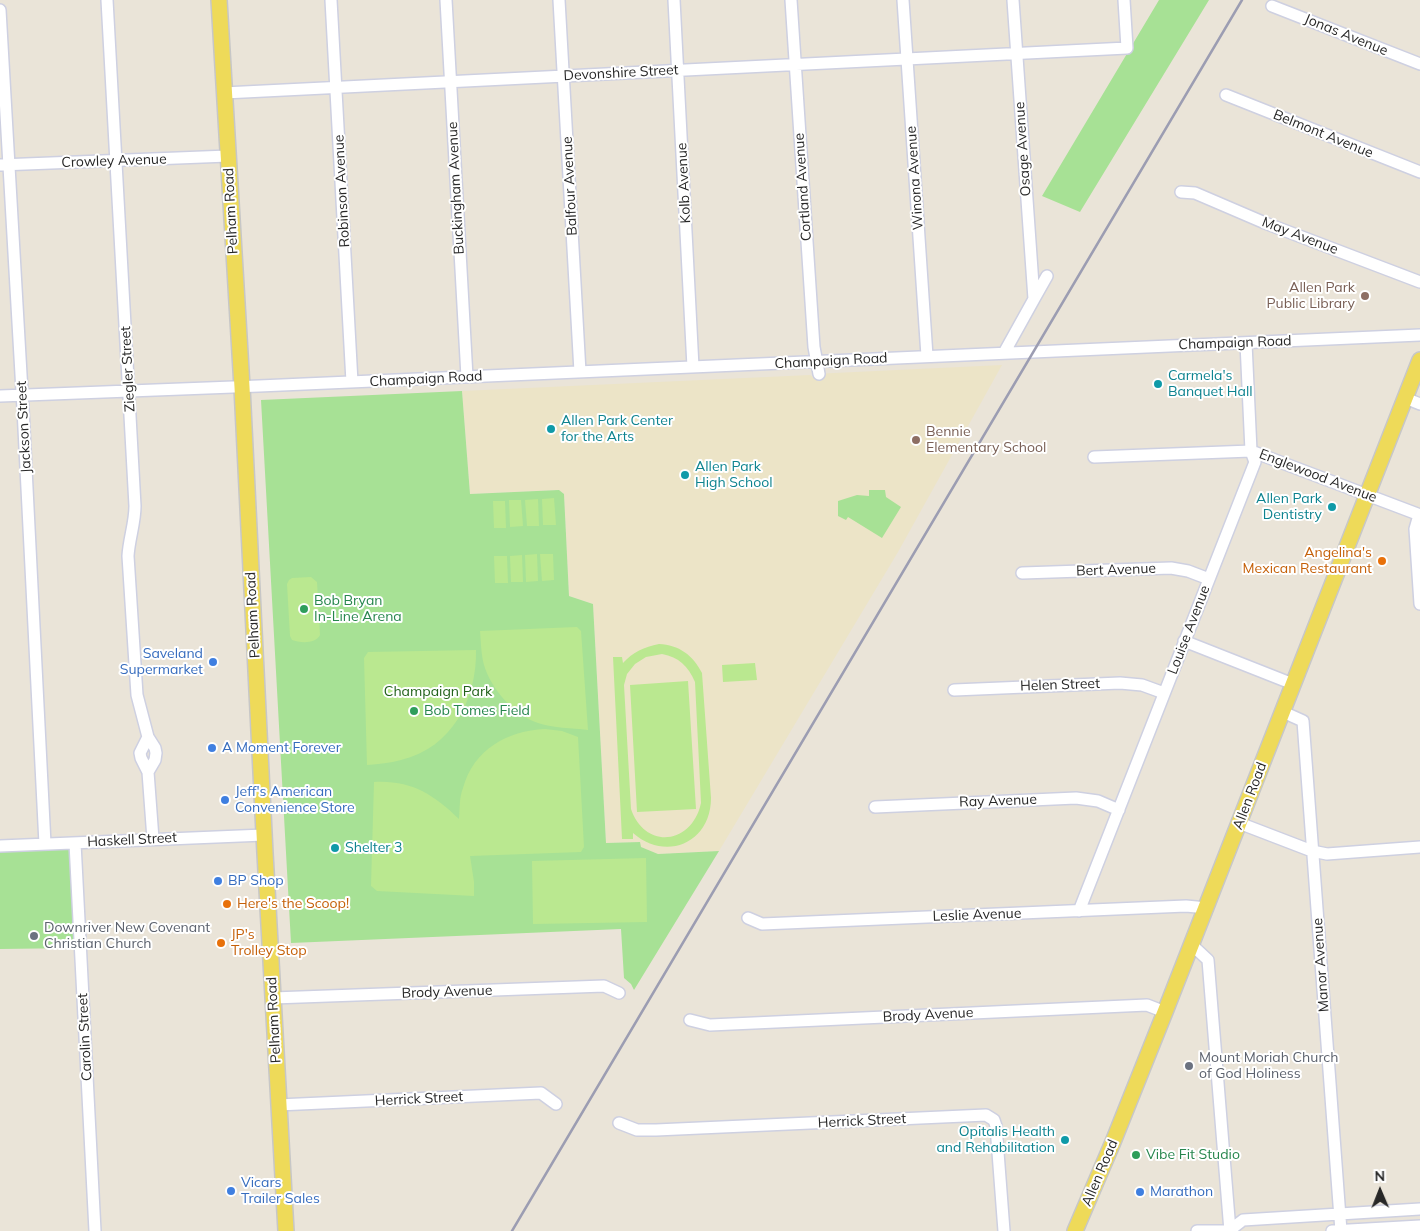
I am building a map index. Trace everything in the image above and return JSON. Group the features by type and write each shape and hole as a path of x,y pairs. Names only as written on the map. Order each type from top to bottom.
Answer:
{"main road":[{"name":"Pelham Road","path":"219,0 242,387 286,1231"},
{"name":"Allen Road","path":"1074,1231 1114,1142 1166,1012 1420,360"}],"street":[{"name":"Ziegler Street","path":"107,0 135,506 135,520 128,556 137,695 148,737 155,748 156,754 156,760 148,772 153,839"},
{"name":"Robinson Avenue","path":"331,0 352,382"},
{"name":"Buckingham Avenue","path":"446,0 467,377"},
{"name":"Balfour Avenue","path":"560,0 580,372"},
{"name":"Kolb Avenue","path":"674,0 694,367"},
{"name":"Cortland Avenue","path":"790,0 814,347 819,374"},
{"name":"Winona Avenue","path":"903,0 927,356"},
{"name":"Osage Avenue","path":"1013,0 1034,299"},
{"name":"Devonshire Street","path":"224,92 1128,48 1124,0"},
{"name":"Jonas Avenue","path":"1272,6 1420,64"},
{"name":"Jackson Street","path":"0,10 5,165 22,395 46,844"},
{"name":"Belmont Avenue","path":"1226,95 1420,172"},
{"name":"Crowley Avenue","path":"5,165 228,156"},
{"name":"May Avenue","path":"1181,192 1195,193 1264,223 1420,282"},
{"path":"1004,353 1047,276"},
{"name":"Champaign Road","path":"0,396 1420,335"},
{"name":"Louise Avenue","path":"1079,911 1255,462 1252,451 1246,343"},
{"path":"1405,398 1420,404"},
{"name":"Englewood Avenue","path":"1094,457 1252,451 1420,515"},
{"path":"1420,515 1415,529 1420,604"},
{"name":"Bert Avenue","path":"1022,573 1171,568 1188,571 1209,579"},
{"path":"1184,642 1293,684"},
{"name":"Helen Street","path":"954,690 1120,683 1142,685 1164,693"},
{"name":"Manor Avenue","path":"1282,712 1303,721 1342,1231"},
{"name":"Ray Avenue","path":"875,807 1076,798 1098,802 1119,810"},
{"path":"1239,824 1312,852 1327,854 1420,847"},
{"name":"Haskell Street","path":"0,846 264,835"},
{"name":"Carolin Street","path":"75,842 95,1231"},
{"name":"Leslie Avenue","path":"748,918 762,924 1186,906 1206,908"},
{"path":"1192,945 1208,960 1231,1231"},
{"name":"Brody Avenue","path":"273,998 604,986 620,993"},
{"name":"Brody Avenue","path":"690,1020 710,1025 1147,1006 1166,1012"},
{"name":"Herrick Street","path":"278,1105 541,1094 556,1104"},
{"name":"Herrick Street","path":"619,1123 637,1130 656,1130 986,1115 994,1120 996,1126 1004,1231"},
{"path":"1197,1231 1231,1231 1243,1220 1420,1209"},
{"path":"1332,1231 1420,1226"}],"shaded area":[{"path":"1002,365 898,552 719,851 658,854 640,847 640,842 606,843 593,604 569,596 564,494 559,490 470,494 462,391 810,375 813,377 813,374"}],"green space":[{"path":"1159,0 1209,0 1080,212 1042,196"},
{"name":"Champaign Park","path":"462,391 470,494 559,490 564,494 569,596 593,604 606,843 640,842 641,847 658,854 719,851 634,990 631,984 624,978 621,929 291,943 261,400"},
{"path":"869,490 885,490 886,497 901,507 882,538 848,517 846,520 838,516 838,501 857,495 869,496"},
{"path":"554,498 556,525 543,525 542,499"},
{"path":"538,499 539,526 527,526 525,500"},
{"path":"509,500 521,500 523,526 510,527"},
{"path":"493,501 505,501 506,528 494,528"},
{"path":"537,554 538,581 526,582 525,555"},
{"path":"540,554 553,554 554,580 542,581"},
{"path":"522,555 523,582 511,582 510,556"},
{"path":"494,556 507,556 508,583 495,583"},
{"name":"Bob Bryan In-Line Arena","path":"311,577 317,582 320,635 311,641 295,641 290,636 287,584 292,578"},
{"path":"577,627 581,631 588,730 550,726 538,723 520,714 498,692 487,674 483,661 480,631"},
{"path":"659,644 673,646 685,652 702,673 711,798 709,814 703,827 695,836 684,843 672,847 646,842 633,833 633,839 622,839 613,657 622,657 623,663 644,648","holes":["662,654 673,657 682,663 695,682 701,803 696,817 688,827 679,834 668,837 657,836 647,831 638,822 631,809 624,685 627,674 635,664 646,657"]},
{"name":"Bob Tomes Field","path":"476,650 472,686 458,719 447,733 434,745 419,754 397,761 367,765 364,658 368,652"},
{"path":"755,663 757,680 723,682 722,665"},
{"path":"688,681 696,809 637,812 630,685"},
{"path":"545,729 562,731 578,737 584,847 581,852 470,856 474,896 377,891 371,886 374,782 399,783 421,790 440,802 459,819 460,800 468,774 484,753 505,738"},
{"path":"66,847 70,849 77,948 0,949 0,850"},
{"path":"646,858 647,922 533,924 532,861"}],"railway":[{"path":"512,1231 1242,0"}],"place":[{"name":"Allen Park Public Library","path":"1365,296"},
{"name":"Carmela's Banquet Hall","path":"1158,384"},
{"name":"Allen Park Center for the Arts","path":"551,429"},
{"name":"Bennie Elementary School","path":"916,440"},
{"name":"Allen Park High School","path":"685,475"},
{"name":"Allen Park Dentistry","path":"1332,507"},
{"name":"Angelina's Mexican Restaurant","path":"1382,561"},
{"name":"Bob Bryan In-Line Arena","path":"304,609"},
{"name":"Saveland Supermarket","path":"213,662"},
{"name":"Bob Tomes Field","path":"414,711"},
{"name":"A Moment Forever","path":"212,748"},
{"name":"Jeff's American Convenience Store","path":"225,800"},
{"name":"Shelter 3","path":"335,848"},
{"name":"BP Shop","path":"218,881"},
{"name":"Here's the Scoop!","path":"227,904"},
{"name":"Downriver New Covenant Christian Church","path":"34,936"},
{"name":"JP's Trolley Stop","path":"221,943"},
{"name":"Mount Moriah Church of God Holiness","path":"1189,1066"},
{"name":"Opitalis Health and Rehabilitation","path":"1065,1140"},
{"name":"Vibe Fit Studio","path":"1136,1155"},
{"name":"Vicars Trailer Sales","path":"231,1191"},
{"name":"Marathon","path":"1140,1192"}]}
